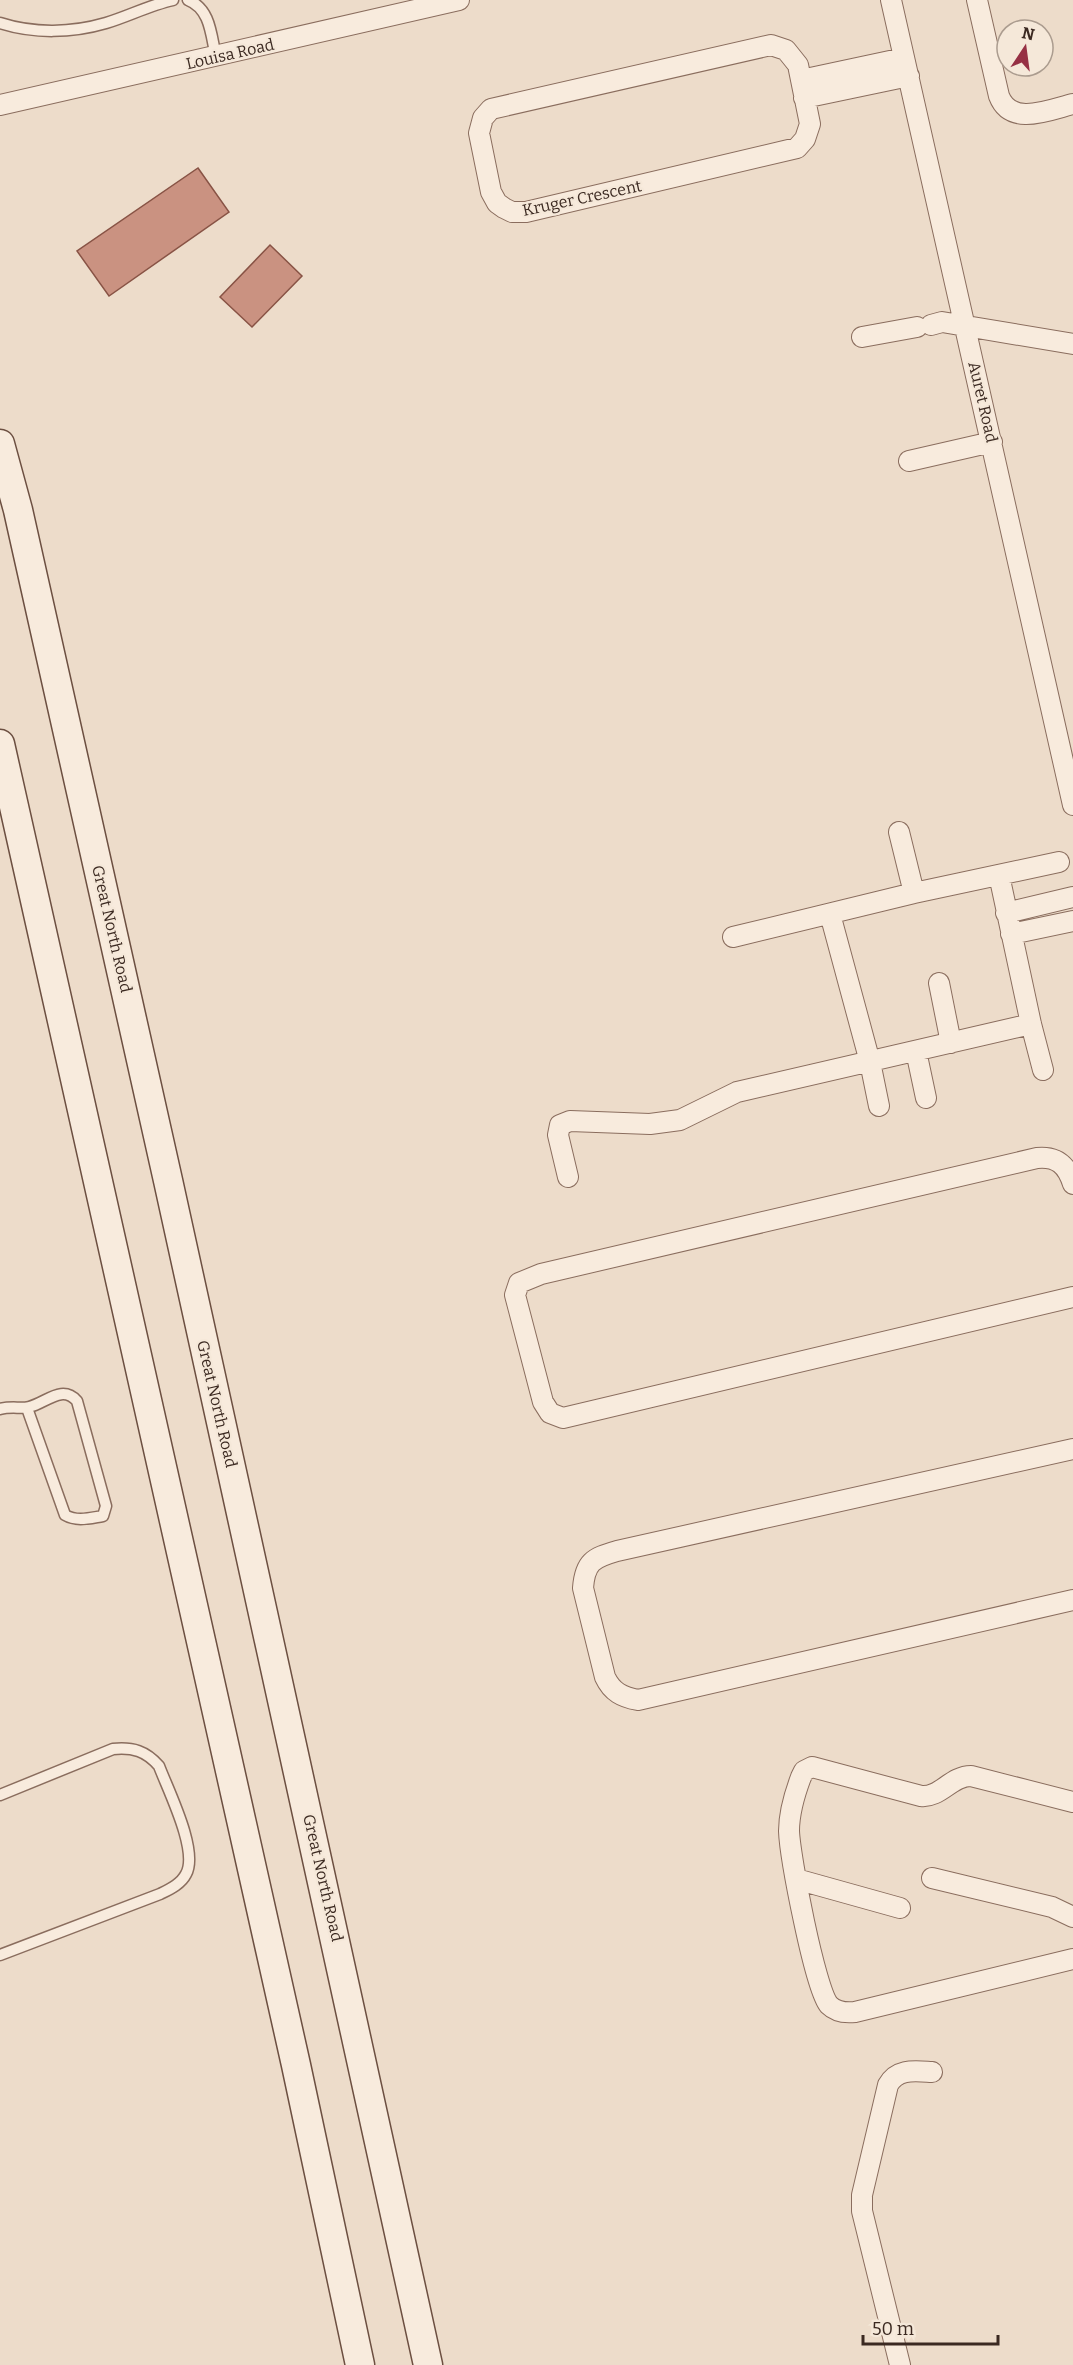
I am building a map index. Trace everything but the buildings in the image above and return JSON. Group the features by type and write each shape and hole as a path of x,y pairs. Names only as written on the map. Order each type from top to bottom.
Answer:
{"main road":[{"name":"Great North Road","path":"0,444 20,522 156,1127 360,2046 428,2365"},
{"path":"0,744 270,1949 360,2365"}],"street":[{"name":"Louisa Road","path":"0,105 459,0"},
{"name":"Auret Road","path":"891,0 1070,774 1073,805"},
{"path":"977,0 999,96 1004,106 1025,115 1073,104"},
{"name":"Kruger Crescent","path":"761,46 780,47 786,50 795,60 802,89 809,129 805,140 797,148 526,212 512,212 504,208 497,203 491,192 479,133 483,118 496,106 761,46"},
{"path":"802,89 906,67"},
{"path":"862,337 942,322 1073,344"},
{"path":"909,461 992,442"},
{"path":"899,832 914,893"},
{"path":"733,937 914,893 1059,862"},
{"path":"999,875 1043,1070"},
{"path":"1006,913 1073,897"},
{"path":"830,914 870,1062 879,1106"},
{"path":"1011,934 1073,921"},
{"path":"939,983 951,1043"},
{"path":"568,1177 558,1135 560,1125 570,1121 665,1123 680,1119 737,1092 1031,1024"},
{"path":"916,1051 926,1098"},
{"path":"1073,1184 1069,1172 1060,1161 1046,1157 1037,1158 541,1274 519,1283 515,1295 543,1402 550,1413 563,1418 1073,1297"},
{"path":"1073,1449 616,1551 596,1558 591,1563 585,1574 583,1588 604,1677 609,1686 620,1695 638,1700 1073,1600"},
{"path":"1073,1802 971,1776 955,1780 931,1796 921,1796 812,1767 802,1774 789,1822 796,1879 821,1991 830,2006 839,2011 855,2012 1073,1959"},
{"path":"932,1878 1052,1907 1073,1917"},
{"path":"796,1879 900,1908"},
{"path":"900,2365 862,2211 862,2195 891,2079 902,2073 932,2072"}],"lane":[{"path":"0,23 45,31 65,31 105,23 173,0"},
{"path":"188,0 199,3 206,16 216,57"},
{"path":"0,1409 12,1406 27,1408 62,1393 71,1394 77,1401 106,1506 103,1516 72,1519 65,1515 27,1408"},
{"path":"0,1795 113,1749 128,1747 140,1750 151,1756 159,1766 189,1848 190,1863 186,1875 177,1885 160,1894 0,1955"}]}
